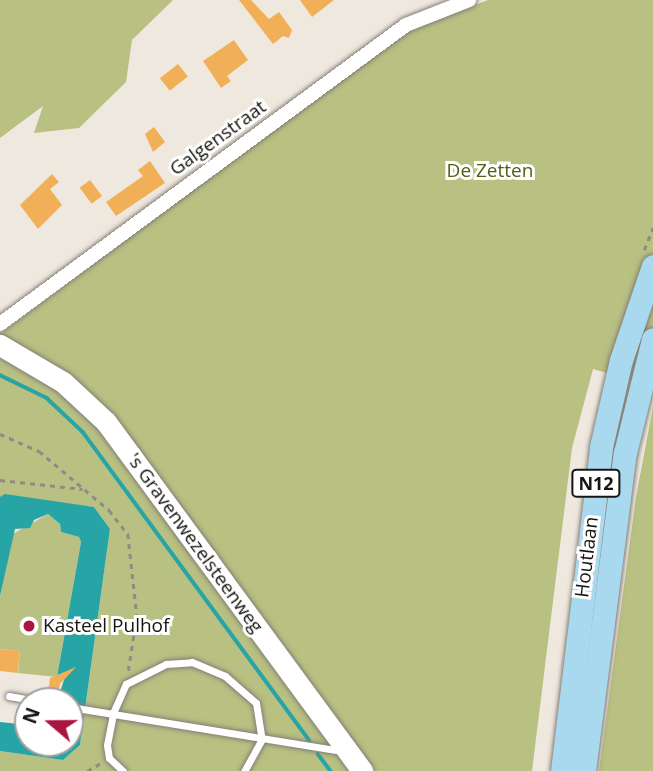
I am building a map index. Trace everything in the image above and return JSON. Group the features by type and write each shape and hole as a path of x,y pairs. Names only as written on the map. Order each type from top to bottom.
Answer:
{"main road":[{"name":"Houtlaan","path":"562,771 601,447 621,360 653,266"},
{"name":"Houtlaan","path":"584,771 621,481 653,340"}],"street":[{"name":"Galgenstraat","path":"0,324 405,25 469,0"},
{"name":"'s Gravenwezelsteenweg","path":"0,345 63,382 106,422 362,771"}],"lane":[{"path":"123,771 109,758 113,713 125,684 166,664 191,662 208,667 237,684 256,703 262,739 244,771"},
{"path":"9,696 14,697"},
{"path":"84,709 348,752"}],"path":[{"path":"0,435 39,451 120,520 128,534 137,616 125,684"},
{"path":"0,480 83,489"},
{"path":"87,771 109,758"}],"green space":[{"path":"0,0 173,0 132,40 126,82 79,128 34,133 43,106 0,138"},
{"name":"De Zetten","path":"488,0 653,0 653,386 593,369 572,448 532,771 0,771 0,751 14,753 14,757 63,760 66,757 84,757 84,716 110,529 94,507 0,497 0,334 405,32"},
{"path":"653,407 653,771 599,771 636,497"},
{"path":"48,514 60,524 61,532 79,537 81,542 57,677 18,673 20,651 0,649 0,596 11,535"}],"water":[{"path":"5,494 94,507 110,529 84,716 84,687 62,687 65,677 57,677 81,542 79,537 61,532 60,524 48,514 34,520 30,528 15,529 0,596 0,497"},
{"path":"0,722 14,724 14,753 0,751"},
{"path":"42,757 66,757 63,760"}],"building":[{"path":"239,0 251,0 269,19 279,12 292,30 289,38 283,36 273,44"},
{"path":"300,0 334,0 312,17"},
{"path":"234,40 248,60 227,76 231,81 221,88 203,61"},
{"path":"178,64 188,77 170,91 160,78"},
{"path":"154,127 165,142 153,152 145,134"},
{"path":"150,161 165,183 116,216 106,202 143,176 138,170"},
{"path":"52,174 59,182 50,189 62,205 38,229 20,205"},
{"path":"90,180 102,196 92,204 80,188"},
{"path":"0,649 20,651 18,673 0,671"},
{"path":"76,667 59,687 49,687 50,678"}],"waterway":[{"path":"0,375 47,398 83,432 309,740"},
{"path":"318,754 331,771"}],"place":[{"name":"Kasteel Pulhof","path":"29,626"}]}
